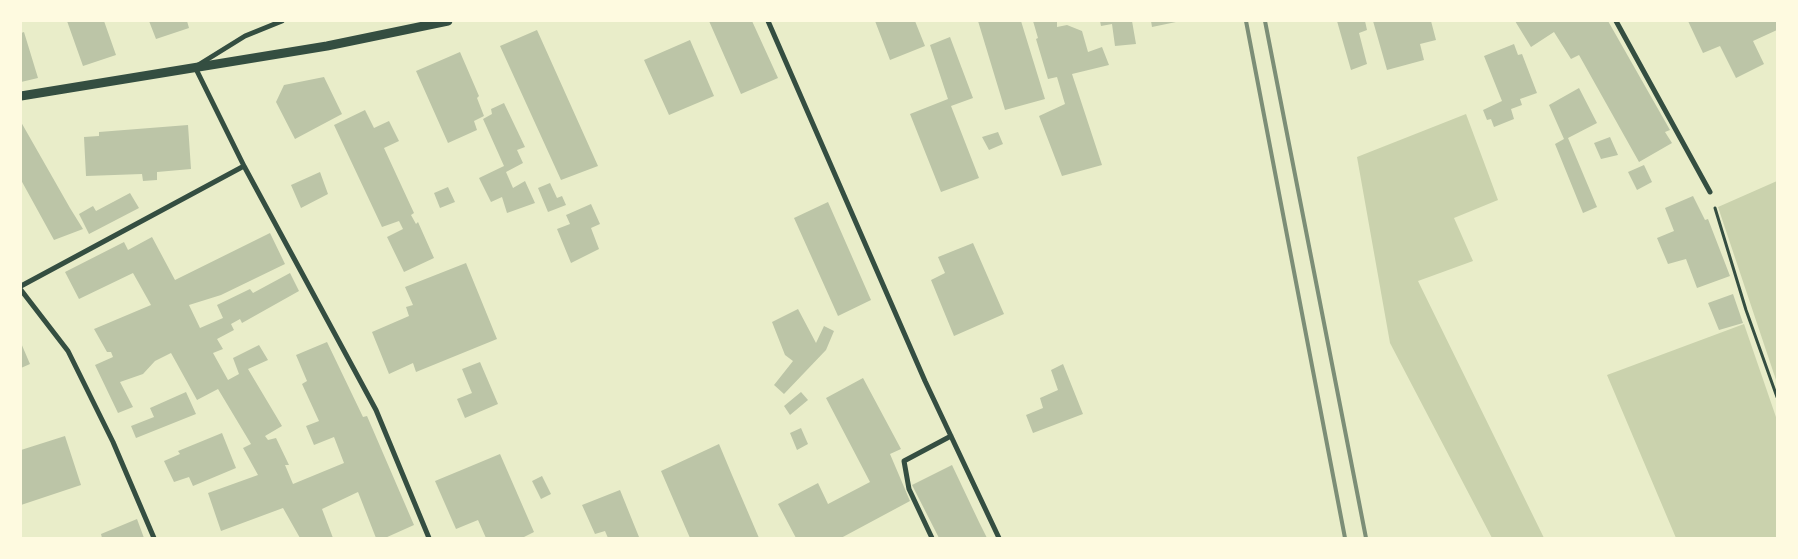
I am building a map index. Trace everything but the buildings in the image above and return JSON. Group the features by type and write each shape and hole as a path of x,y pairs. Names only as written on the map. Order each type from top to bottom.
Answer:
{"street":[{"path":"195,67 245,36 282,21"},
{"path":"21,96 327,46 448,21"},
{"path":"768,21 951,436 999,538"},
{"path":"1616,21 1710,192"},
{"path":"195,67 244,166 376,410 429,538"},
{"path":"21,286 244,166"},
{"path":"21,290 68,351 113,442 154,538"},
{"path":"932,538 909,489 904,461 951,436"}],"path":[{"path":"1710,192 1746,310 1777,397"}],"green space":[{"path":"1466,114 1498,200 1454,218 1473,261 1418,281 1544,538 1492,538 1390,343 1357,157"},
{"path":"1777,181 1777,383 1718,207"},
{"path":"1744,324 1777,420 1777,538 1676,538 1607,375"}],"railway":[{"path":"1246,21 1345,538"},
{"path":"1265,21 1366,538"}]}
